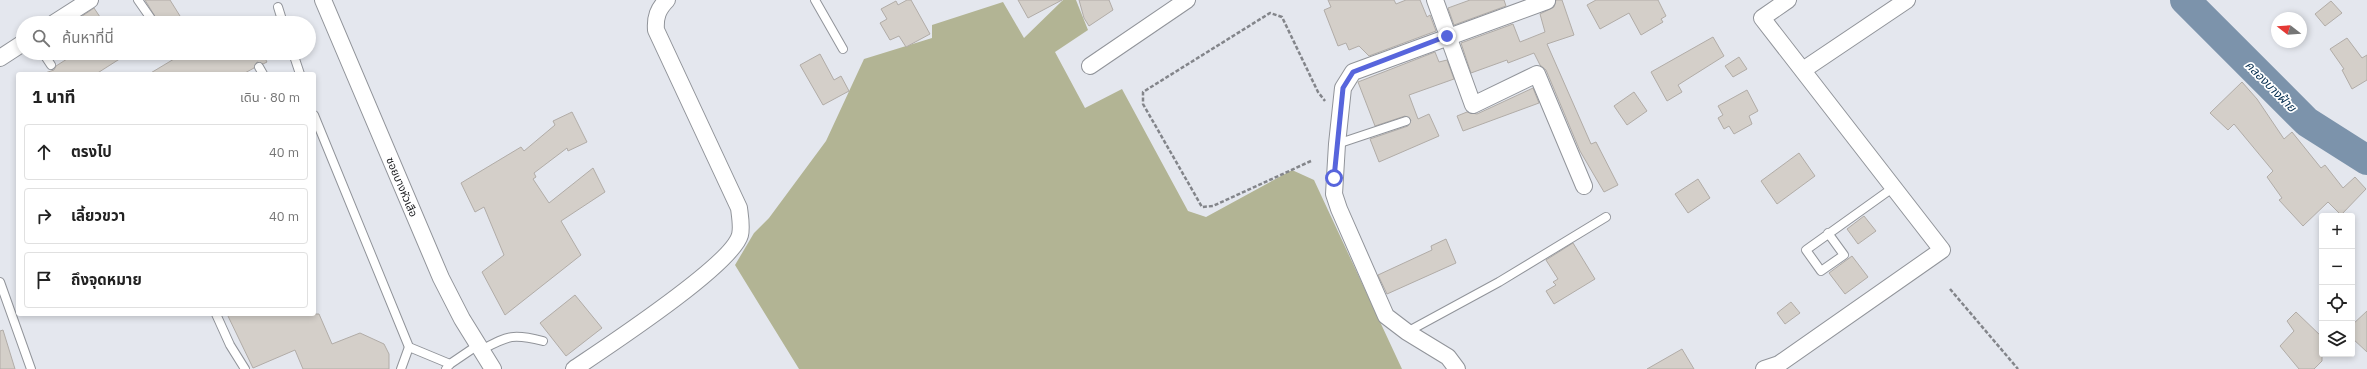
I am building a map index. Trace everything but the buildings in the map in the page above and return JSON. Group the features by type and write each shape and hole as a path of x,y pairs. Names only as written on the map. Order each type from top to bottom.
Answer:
{"street":[{"path":"65,16 90,0"},
{"name":"ซอยบางหัวเสือ","path":"322,0 347,62 441,278 492,369"},
{"path":"574,369 624,336 698,280 732,249 740,236 738,208 656,30 655,19 660,7 667,0"},
{"path":"1090,66 1187,0"},
{"path":"1435,0 1473,105 1537,74 1584,186"},
{"path":"1764,369 1779,364 1942,250 1762,18 1788,0"},
{"path":"1803,70 1907,0"},
{"path":"1458,369 1448,357 1406,332 1386,316 1339,209 1334,194 1339,119 1343,88 1353,72 1447,36 1547,1"},
{"path":"0,58 16,48"}],"lane":[{"path":"138,0 149,16"},
{"path":"815,0 842,49"},
{"path":"278,6 281,16"},
{"path":"48,60 51,65"},
{"path":"295,60 299,72"},
{"path":"316,121 409,346 448,366 480,348 520,335 543,341"},
{"path":"1337,144 1406,121"},
{"path":"1828,233 1844,255 1821,271 1806,250 1828,233 1894,187"},
{"path":"1406,332 1499,282 1606,217"},
{"path":"0,282 31,369"},
{"path":"217,316 230,345 244,369"},
{"path":"401,369 409,346"}],"path":[{"path":"1311,161 1213,206 1202,207 1143,104 1143,92 1270,13 1282,17 1318,92 1339,119"},
{"path":"1950,289 2018,369"}],"green space":[{"path":"1063,0 1076,0 1088,30 1055,52 1085,108 1122,89 1188,211 1206,217 1292,170 1314,180 1402,369 799,369 735,265 754,233 769,218 826,141 864,59 932,38 932,25 1003,2 1024,38"}],"waterway":[{"name":"คลองบางฝ้าย","path":"2185,0 2307,122 2367,160"}],"route":[{"path":"1334,178 1343,88 1353,72 1447,36"}]}
